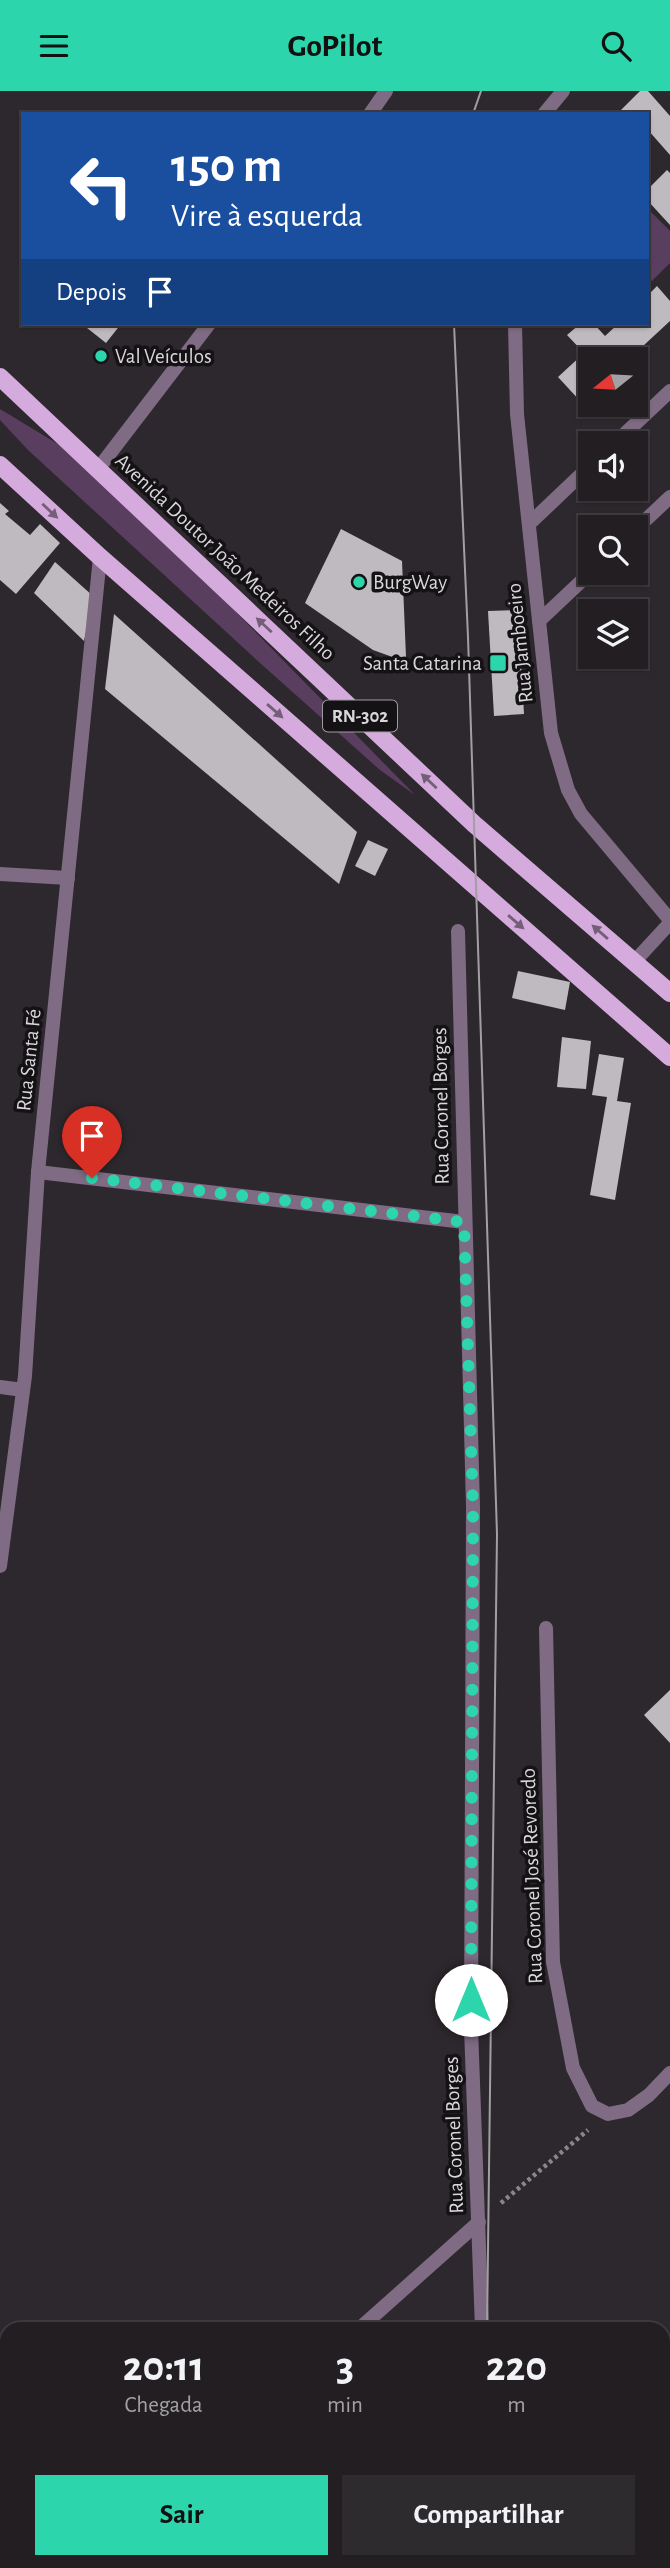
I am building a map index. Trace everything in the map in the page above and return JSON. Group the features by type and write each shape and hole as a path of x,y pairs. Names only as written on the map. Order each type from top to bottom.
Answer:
{"main road":[{"name":"Avenida Doutor João Medeiros Filho","path":"0,377 474,824 670,993"},
{"path":"0,393 23,398"},
{"name":"RN-302","path":"0,465 100,557 670,1057"}],"street":[{"path":"371,112 386,91"},
{"path":"546,112 563,91"},
{"path":"98,468 207,326"},
{"name":"Rua Jamboeiro","path":"515,326 517,414 551,733 568,790 582,814 670,921 634,962"},
{"path":"628,431 670,391"},
{"path":"528,524 578,477"},
{"path":"648,518 670,497"},
{"name":"Rua Santa Fé","path":"0,1566 23,1390 38,1172 100,557"},
{"path":"539,621 578,584"},
{"path":"0,874 68,878"},
{"name":"Rua Coronel Borges","path":"457,931 473,1507 471,2028 482,2322"},
{"path":"38,1172 464,1222"},
{"path":"0,1387 23,1390"},
{"name":"Rua Coronel José Revoredo","path":"546,1628 553,1962 573,2069 592,2106 608,2114"},
{"path":"608,2114 628,2110 649,2095 670,2073"},
{"path":"367,2322 479,2222"}],"path":[{"path":"479,2222 608,2114"}],"shaded area":[{"path":"649,210 670,231 670,263 652,281 649,278"},
{"path":"0,409 91,464 415,795 380,770 28,450 0,420"}],"building":[{"path":"640,91 648,91 670,116 670,155 649,131 649,112 619,112"},
{"path":"667,170 670,173 670,225 649,202 649,188"},
{"path":"657,286 670,301 670,321 642,347 578,347 567,335 578,326 596,326 605,336 616,326 649,326 649,294"},
{"path":"85,326 119,326 106,343"},
{"path":"578,359 578,399 558,377"},
{"path":"0,503 9,511 5,514 30,535 40,524 60,543 16,594 0,580"},
{"name":"BurgWay","path":"341,529 402,561 406,657 398,659 373,650 305,603"},
{"path":"55,562 93,596 84,641 34,593"},
{"path":"518,610 524,714 494,716 488,611"},
{"path":"114,614 357,832 339,884 105,689"},
{"path":"368,840 388,849 375,876 355,866"},
{"path":"518,971 570,982 565,1010 512,998"},
{"path":"562,1037 591,1041 586,1089 557,1087"},
{"path":"599,1054 624,1058 617,1101 631,1103 615,1200 590,1195 607,1097 592,1095"},
{"path":"670,1690 670,1743 644,1715"}],"tram line":[{"path":"474,112 481,91"},
{"path":"454,326 468,637 497,1534 487,2322"}],"place":[{"name":"Val Veículos","path":"101,356"},
{"name":"BurgWay","path":"359,582"},
{"name":"Santa Catarina","path":"498,663"}],"route":[{"path":"92,1178 464,1222 473,1507 471,2000"}]}
